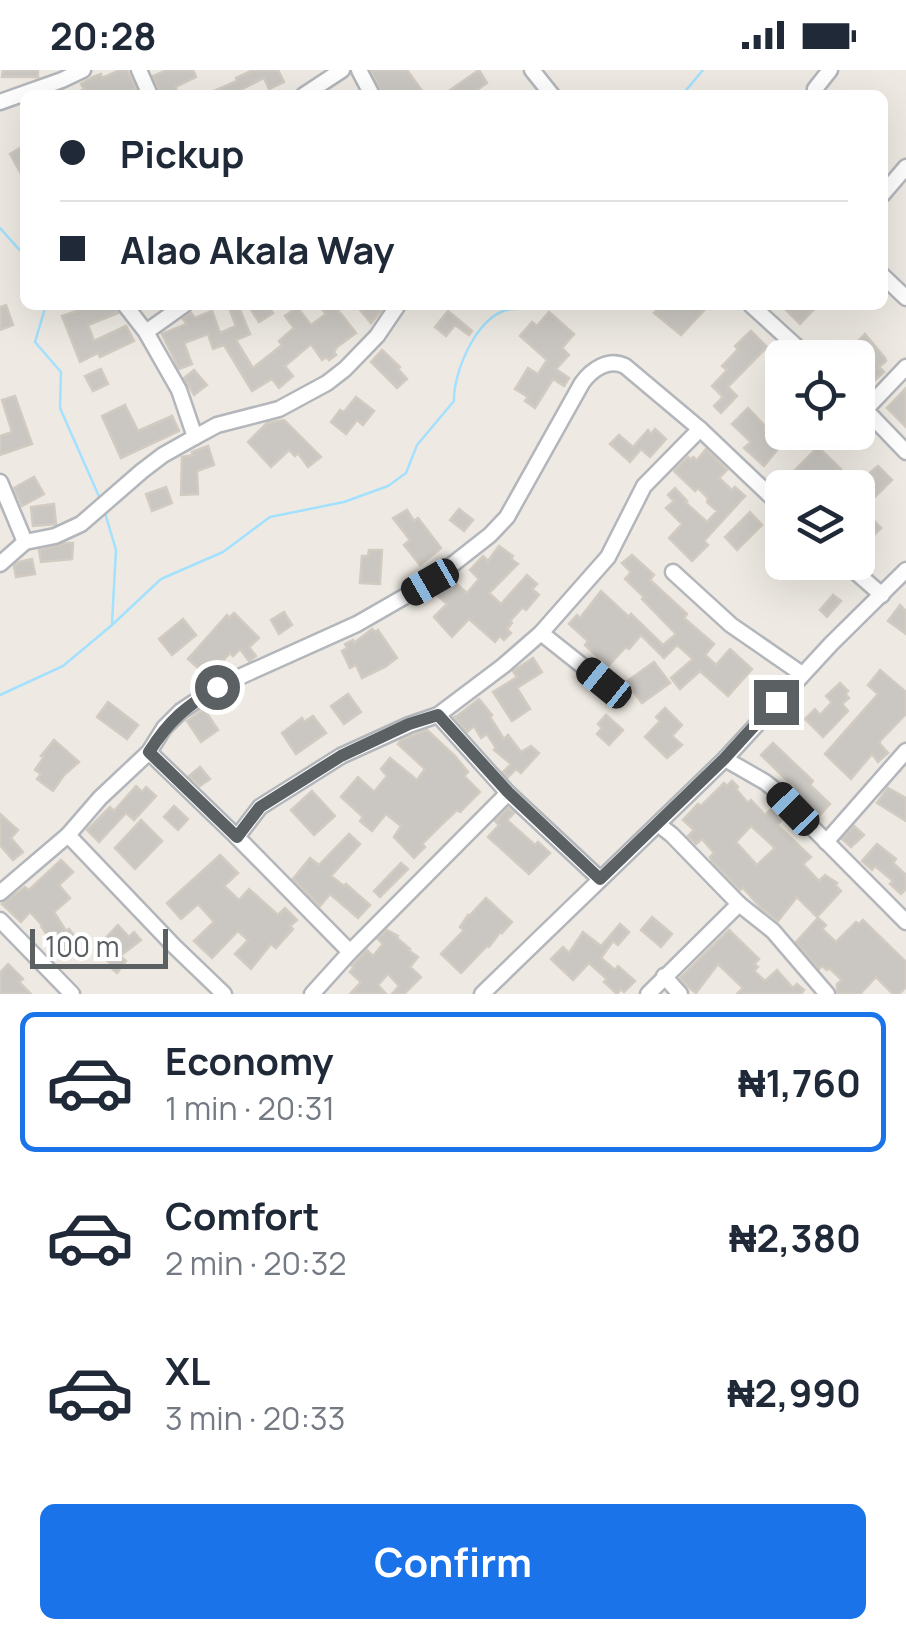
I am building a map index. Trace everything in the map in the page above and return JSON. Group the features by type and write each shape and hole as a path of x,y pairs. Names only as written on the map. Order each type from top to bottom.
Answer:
{"street":[{"path":"312,90 342,70"},
{"path":"532,70 548,90"},
{"path":"815,89 830,70"},
{"path":"42,90 78,71"},
{"path":"888,188 906,167"},
{"path":"128,310 146,332 179,390 195,437"},
{"path":"146,332 177,310"},
{"path":"190,417 208,427 280,409 345,369 377,336 395,310"},
{"path":"756,310 789,340"},
{"path":"0,893 68,835 149,752 181,711 217,687 357,624 430,582 490,535 506,517 582,383 594,370 613,362 625,366 765,491"},
{"path":"875,394 906,367"},
{"path":"875,420 906,452"},
{"path":"0,564 24,542 56,536 81,524 163,455 217,426"},
{"path":"237,837 260,807 341,756 409,724 438,715 542,633 608,557 644,486 700,430"},
{"path":"0,482 24,542"},
{"path":"482,994 724,759 906,570"},
{"path":"673,572 731,625 802,674"},
{"path":"865,580 882,594"},
{"path":"542,633 604,683"},
{"path":"438,715 508,792 600,879"},
{"path":"826,842 906,751"},
{"path":"149,752 350,952"},
{"path":"724,759 765,782 904,916"},
{"path":"312,994 508,792"},
{"path":"658,824 772,932 827,994"},
{"path":"68,835 224,994"},
{"path":"648,994 739,904"},
{"path":"0,920 72,994"},
{"path":"664,976 680,994"}],"building":[{"path":"3,70 38,70 38,77 2,77"},
{"path":"127,70 136,89 82,90 81,84 101,74 102,78"},
{"path":"167,70 193,70 196,77 175,87 176,90 159,90 153,76"},
{"path":"253,70 278,70 284,82 269,89 264,78 240,90 216,90 237,81 236,78"},
{"path":"371,70 407,70 421,90 381,90"},
{"path":"479,70 487,83 477,90 450,90"},
{"path":"20,148 20,172 10,154"},
{"path":"6,305 13,325 0,330 0,307"},
{"path":"79,310 117,310 118,313 88,325 94,341 126,326 134,341 80,362 62,316"},
{"path":"230,310 240,310 250,334 236,340 253,368 282,345 279,341 294,328 285,316 293,310 299,310 311,325 326,314 323,310 338,310 356,333 337,347 336,355 329,360 322,360 311,344 285,366 293,376 279,388 272,379 252,391 224,345 213,349 208,334 184,343 192,364 179,369 162,334 187,324 183,319 191,313 195,318 212,311 220,333 236,326"},
{"path":"251,310 271,310 273,313 259,322"},
{"path":"360,310 380,310 371,323"},
{"path":"657,310 704,310 681,335 654,313"},
{"path":"786,310 813,310 800,324"},
{"path":"448,311 472,331 469,335 455,325 446,336 435,327"},
{"path":"549,312 574,334 562,348 569,355 556,369 569,378 564,386 553,379 535,408 525,401 528,397 515,389 528,368 538,374 547,360 520,336 532,322 537,326"},
{"path":"751,331 765,349 728,387 737,396 721,413 714,406 723,397 712,386 727,370 722,366 738,349 735,346"},
{"path":"875,346 885,358 879,367 884,372 875,380"},
{"path":"382,350 407,379 397,388 371,362"},
{"path":"101,369 108,384 93,391 85,376"},
{"path":"194,370 207,385 194,395 184,378"},
{"path":"906,388 906,427 887,408"},
{"path":"15,396 32,444 0,455 0,436 12,432 2,400"},
{"path":"356,397 374,411 363,425 357,420 346,434 331,422"},
{"path":"125,405 138,431 172,416 179,431 121,458 102,416"},
{"path":"748,408 765,426 765,450 777,450 764,466 744,448 751,442 732,424"},
{"path":"284,420 321,457 308,467 298,453 295,456 289,450 271,467 248,442 267,423"},
{"path":"655,429 666,439 650,457 641,449 630,462 610,444 619,435 633,447 648,430 651,434"},
{"path":"208,446 214,465 197,471 198,494 181,495 182,457"},
{"path":"706,449 727,470 719,478 745,496 704,541 708,545 692,561 669,538 682,524 666,508 674,501 668,495 675,488 707,522 717,511 698,488 695,491 674,471 688,457 697,460"},
{"path":"815,450 821,450 841,469 840,470 795,470"},
{"path":"878,466 892,480 875,497 875,470"},
{"path":"34,477 44,494 22,506 14,488"},
{"path":"166,487 172,503 152,511 146,494"},
{"path":"54,504 56,524 33,526 31,507"},
{"path":"459,509 473,520 464,531 450,520"},
{"path":"407,510 441,548 420,565 404,545 410,540 393,518"},
{"path":"750,512 762,525 737,550 725,537"},
{"path":"73,543 72,559 41,562 39,550"},
{"path":"499,546 518,564 489,593 501,604 527,575 537,584 532,589 539,595 510,621 507,629 511,633 504,640 500,636 495,642 469,619 452,637 434,617 447,604 438,596 452,580 467,593 479,579 470,570 483,556 488,561"},
{"path":"369,550 382,550 380,584 360,583 362,556 368,556"},
{"path":"632,555 654,575 650,580 687,614 684,618 714,644 705,655 716,665 730,649 752,669 728,696 700,671 680,689 671,678 693,659 677,645 664,658 641,635 608,666 569,624 577,615 580,618 601,591 663,645 676,634 625,579 631,572 622,563"},
{"path":"32,559 35,574 16,577 14,566"},
{"path":"833,595 841,601 827,617 820,610"},
{"path":"900,605 906,611 906,634 888,621"},
{"path":"284,612 292,625 279,634 271,620"},
{"path":"234,613 259,638 249,647 256,656 249,661 240,649 233,656 230,653 208,677 188,659 227,615 229,618"},
{"path":"183,619 196,635 172,655 159,639"},
{"path":"372,629 378,630 397,658 362,678 356,665 350,668 342,651 347,648 345,644 353,640 354,643"},
{"path":"533,658 542,672 517,688 530,709 512,721 493,692 517,677 513,671"},
{"path":"654,662 670,683 642,703 626,682"},
{"path":"880,670 906,692 906,714 880,741 888,753 878,762 872,754 851,779 825,754 878,694 868,685"},
{"path":"840,683 848,691 845,694 849,698 842,704 848,711 823,737 805,719 815,709 820,715 832,702 826,696"},
{"path":"348,694 361,712 344,724 331,706"},
{"path":"479,699 504,739 508,735 521,752 531,746 539,753 521,773 516,769 508,777 503,772 511,764 494,750 487,734 481,738 474,726 467,732 454,717"},
{"path":"108,702 138,725 127,739 97,717"},
{"path":"665,708 682,725 672,736 682,745 667,758 645,737 660,721 656,717"},
{"path":"204,709 218,730 201,742 187,721"},
{"path":"606,715 623,730 609,745 597,734 602,728 598,724"},
{"path":"313,716 326,733 296,754 282,733 302,718 304,722"},
{"path":"427,730 455,756 468,772 464,776 480,792 422,844 425,847 414,858 394,837 401,826 386,814 372,831 341,797 358,777 374,792 387,776 381,769 390,758 417,780 425,769 398,744"},
{"path":"54,740 79,762 53,791 37,779 41,774 35,770"},
{"path":"773,743 813,781 810,785 830,804 817,818 790,790 793,786 761,755"},
{"path":"200,767 210,779 200,786 189,776"},
{"path":"732,781 748,803 751,800 765,815 772,808 782,820 777,825 811,857 803,864 819,881 825,875 837,883 841,891 817,917 797,897 778,921 712,861 714,853 702,839 696,844 688,836 694,830 683,820 724,783 727,786","holes":["751,826 775,848 757,865 736,842"]},
{"path":"136,786 142,792 146,787 156,796 134,820 126,813 99,842 87,830 110,807 114,811"},
{"path":"888,788 906,798 906,821 877,803"},
{"path":"312,791 335,816 314,835 291,810"},
{"path":"174,806 188,819 178,830 164,817"},
{"path":"508,808 514,813 507,820 550,853 529,874 488,837 499,825 495,821"},
{"path":"0,814 18,830 11,838 23,852 13,860 0,845"},
{"path":"141,820 162,841 135,869 115,848"},
{"path":"854,826 864,835 851,847 842,839"},
{"path":"349,834 360,844 331,876 370,905 358,918 330,894 320,906 293,879 310,858 319,865"},
{"path":"877,844 896,859 893,863 906,875 906,889 901,894 890,884 893,881 862,861"},
{"path":"220,855 238,873 224,886 239,900 249,889 278,915 285,908 297,920 276,948 271,944 251,969 235,954 248,940 238,931 212,958 194,941 214,922 198,904 181,919 167,903"},
{"path":"61,860 73,872 59,885 70,898 54,912 79,942 64,954 56,949 30,912 21,922 2,904 25,887 29,890"},
{"path":"401,863 408,869 380,897 374,891"},
{"path":"486,898 512,922 461,973 441,954 464,930 460,927 468,915"},
{"path":"652,917 672,934 661,947 641,930"},
{"path":"818,918 826,925 822,929 836,942 863,920 906,962 906,987 893,994 876,977 860,994 837,994 837,984 842,980 829,968 819,969 796,942"},
{"path":"620,924 629,932 618,945 613,941 601,958 635,981 624,992 621,989 617,994 589,963 573,980 551,959 563,947 569,953 583,932 601,946"},
{"path":"118,925 129,937 134,932 141,940 120,956 126,961 117,973 95,949"},
{"path":"387,930 418,957 410,967 421,977 404,994 392,994 399,986 388,974 378,985 386,994 350,994 361,982 350,972 352,966 367,950 373,956 383,944 378,939"},
{"path":"729,930 759,959 754,971 765,981 777,970 793,988 797,984 804,990 801,994 737,994 743,988 718,964 696,993 688,987 680,978"},
{"path":"8,964 31,994 0,994 0,973"}],"waterway":[{"path":"686,90 703,70"},
{"path":"0,228 20,250"},
{"path":"45,310 35,342 61,372 60,408 101,501"},
{"path":"0,695 63,666 161,579 223,552 270,517 344,502 388,486 406,473 417,445 454,401 458,374 471,343 491,318 510,310"},
{"path":"105,513 116,550 112,623"}],"route":[{"path":"217,687 181,711 149,752 237,837 260,807 341,756 409,724 438,715 508,792 600,879 724,759 776,702"}]}
